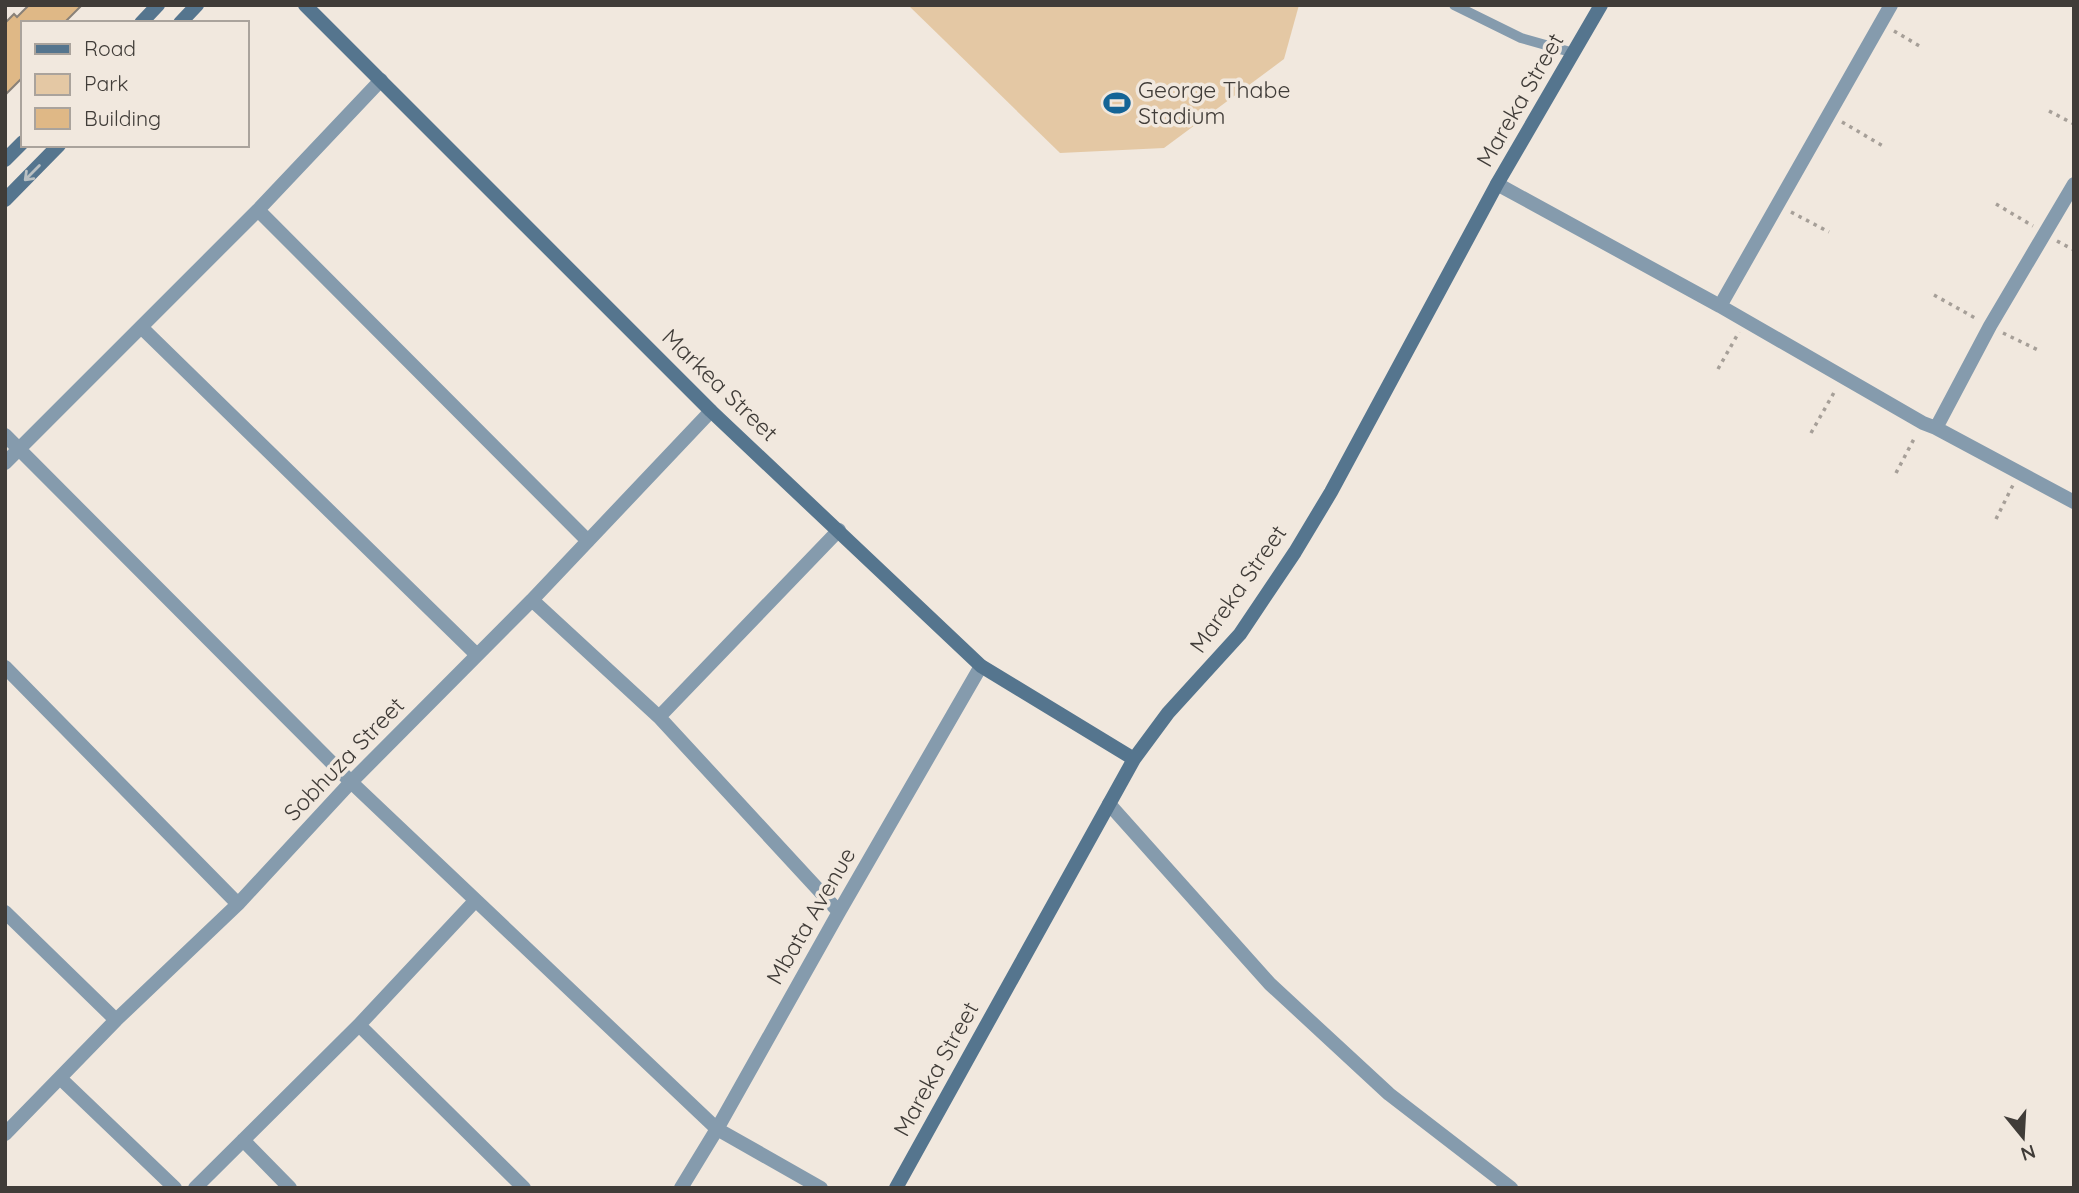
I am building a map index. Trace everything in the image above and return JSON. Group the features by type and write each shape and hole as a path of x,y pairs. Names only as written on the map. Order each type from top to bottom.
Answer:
{"main road":[{"path":"143,21 159,5"},
{"path":"182,21 197,5"},
{"name":"Markea Street","path":"305,5 711,411 981,666 1134,759"},
{"name":"Mareka Street","path":"896,1188 1134,759 1168,713 1240,634 1331,492 1497,184 1601,5"},
{"path":"5,160 21,144"},
{"path":"5,200 57,147"}],"street":[{"path":"1720,306 1891,5"},
{"path":"5,463 258,210 381,80"},
{"path":"1497,184 1720,306 1842,378 2074,502"},
{"path":"1930,426 2074,184"},
{"path":"258,210 588,541"},
{"path":"141,327 477,655"},
{"name":"Sobhuza Street","path":"5,1134 116,1020 238,904 351,782 532,600 711,411"},
{"path":"5,435 351,782 717,1129 821,1188"},
{"path":"659,717 839,530"},
{"path":"532,600 659,717 839,912"},
{"name":"Mbata Avenue","path":"681,1188 981,666"},
{"path":"5,667 238,904"},
{"path":"1110,804 1270,984 1389,1094 1511,1188"},
{"path":"195,1188 359,1025 475,901"},
{"path":"5,912 116,1020"},
{"path":"359,1025 524,1188"},
{"path":"60,1078 175,1188"},
{"path":"243,1140 290,1188"}],"lane":[{"path":"1454,5 1521,38 1574,53"}],"path":[{"path":"1880,23 1923,48"},
{"path":"2049,111 2074,124"},
{"path":"1829,113 1883,146"},
{"path":"1777,205 1829,232"},
{"path":"1718,369 1745,321"},
{"path":"1811,433 1842,378"},
{"path":"1896,473 1930,426"},
{"path":"1996,519 2019,473"}],"green space":[{"name":"George Thabe Stadium","path":"908,5 1299,5 1284,59 1164,148 1060,153"}],"building":[{"path":"29,5 82,5 66,21 21,21 21,79 5,95 5,23 14,14 17,17"}],"place":[{"name":"George Thabe Stadium","path":"1117,103"}]}
